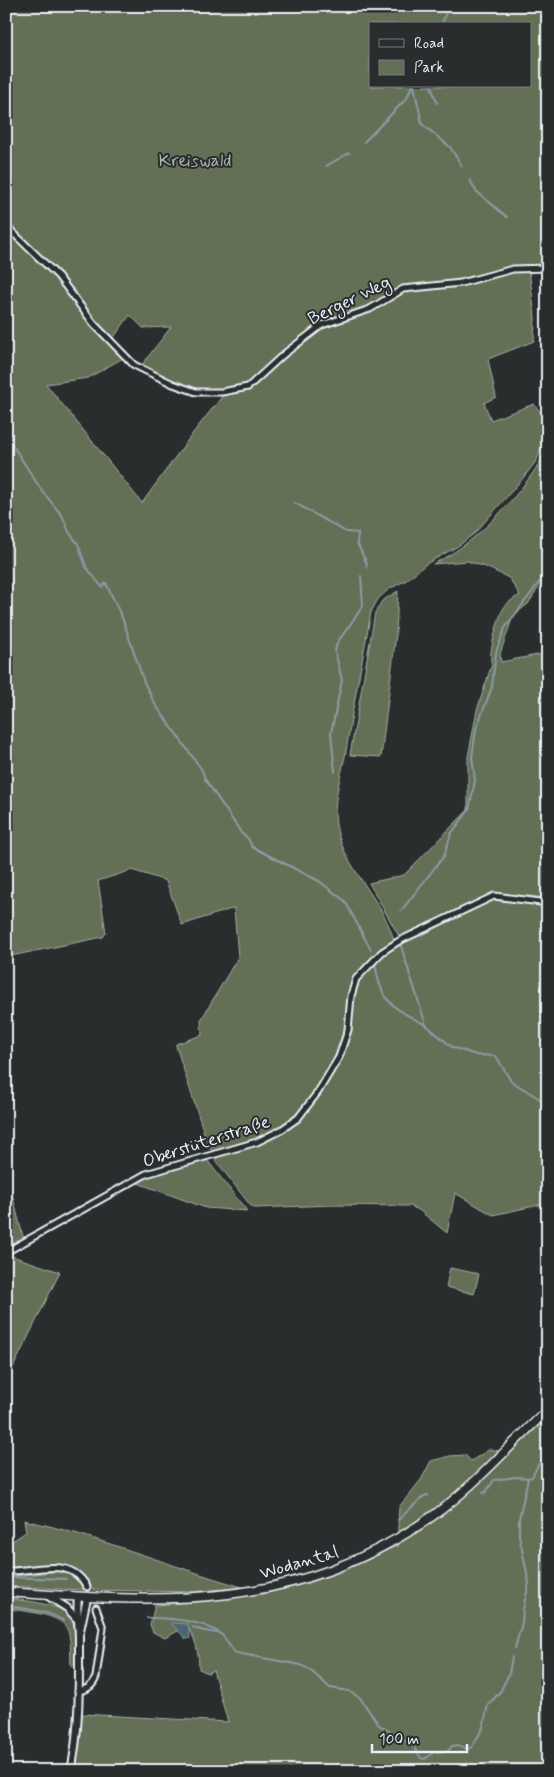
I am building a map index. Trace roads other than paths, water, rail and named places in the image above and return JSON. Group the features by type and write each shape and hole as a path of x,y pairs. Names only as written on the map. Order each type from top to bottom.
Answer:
{"main road":[{"name":"Wodantal","path":"6,1592 87,1598 168,1598 234,1594 276,1587 333,1570 385,1546 435,1514 548,1410"}],"street":[{"name":"Berger Weg","path":"6,226 58,276 94,324 134,365 173,384 196,392 222,392 248,387 284,354 322,325 370,309 403,289 461,283 513,269 548,268"},
{"name":"Oberstüterstraße","path":"6,1252 146,1174 257,1142 281,1130 298,1118 318,1092 339,1058 348,1030 351,996 356,979 382,952 399,941 494,896 548,903"},
{"path":"6,1571 63,1568 78,1573 87,1587"},
{"path":"47,1595 66,1608 76,1618"},
{"path":"71,1771 78,1691 79,1636 76,1618 78,1597"},
{"path":"79,1636 87,1598"},
{"path":"78,1691 94,1683 96,1677 103,1628 96,1608"}],"water":[{"path":"171,1623 188,1624 190,1638 186,1639"}],"waterway":[{"path":"443,22 448,6"},
{"path":"364,142 407,98 411,88"},
{"path":"414,88 422,124 450,147 462,166"},
{"path":"432,88 437,103"},
{"path":"326,166 349,153"},
{"path":"470,180 476,191 507,217"},
{"path":"6,435 40,488 63,517 69,532 78,544 86,567 102,587 106,583 123,620 144,682 155,704 202,770 205,779 242,834 248,838 252,847 319,881 345,901 371,950"},
{"path":"295,503 346,532 358,533 357,543 367,564 366,567"},
{"path":"335,772 331,733 342,680 335,651 337,643 363,606 361,576"},
{"path":"401,911 444,856 451,834 469,810 475,780 472,757 476,729 492,687 496,652 505,628 541,580"},
{"path":"400,943 426,1025 452,1047 476,1055 496,1056 511,1081 548,1104"},
{"path":"375,962 380,986 389,1001 403,1013 424,1024"},
{"path":"515,1648 522,1623 529,1583 519,1535 519,1519 528,1478 532,1477 538,1465 548,1455"},
{"path":"483,1493 486,1492 494,1480 516,1477 528,1478"},
{"path":"398,1520 424,1496 428,1495"},
{"path":"6,1577 66,1579"},
{"path":"6,1606 43,1612 64,1621"},
{"path":"147,1618 176,1619 206,1626 222,1635 236,1653 301,1665 310,1670 330,1688 349,1691 360,1698 379,1725 412,1745 421,1758 425,1759 434,1752 448,1751 452,1746 458,1745 467,1749 472,1747 483,1728 488,1705 500,1692 509,1674 512,1657"},
{"path":"193,1627 217,1633"}],"tunnel":[{"path":"87,1587 96,1608"}],"park label":[{"name":"Kreiswald","path":"195,160"}]}
